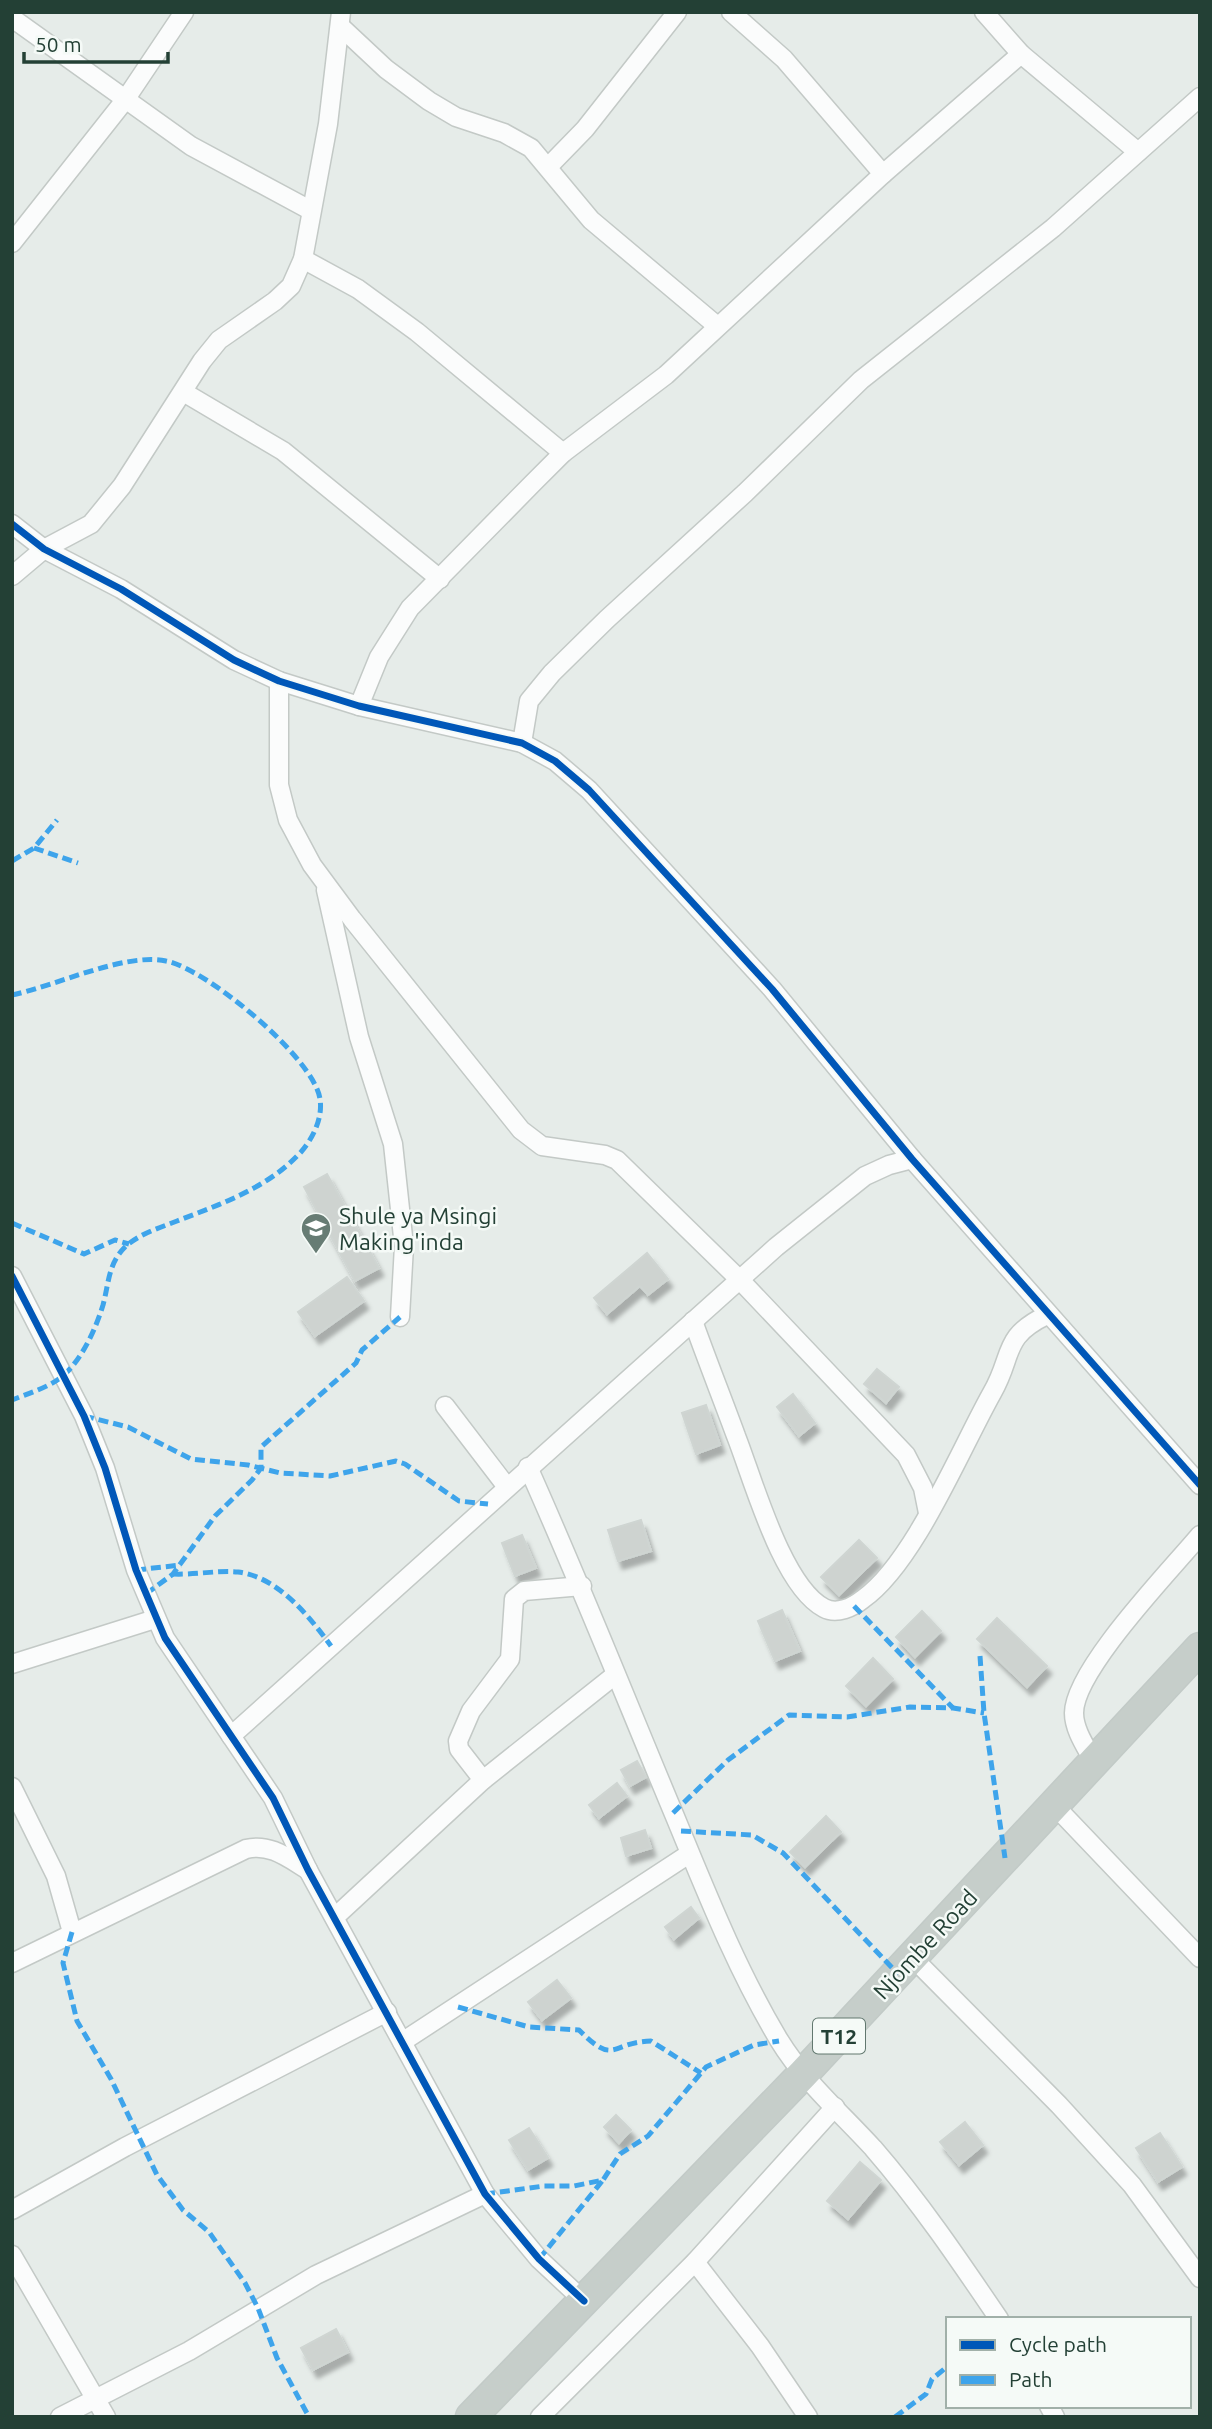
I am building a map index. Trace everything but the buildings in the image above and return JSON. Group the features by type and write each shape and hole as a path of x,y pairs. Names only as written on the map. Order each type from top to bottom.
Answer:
{"highway":[{"name":"Njombe Road","path":"471,2417 913,1958 1200,1648"}],"street":[{"path":"12,243 125,100 184,12"},
{"path":"549,166 585,129 677,12"},
{"path":"731,12 784,59 883,174"},
{"path":"984,12 1021,54 1138,152"},
{"path":"12,18 191,146 310,210"},
{"path":"341,19 386,69 429,101 456,117 504,133 531,148 549,166 572,199 591,220 716,325"},
{"path":"12,576 44,549 91,524 107,507 185,393 202,361 219,340 275,302 291,286 303,259 328,124 341,19"},
{"path":"359,706 379,657 410,608 563,453 666,375 716,325 1021,54"},
{"path":"522,743 529,701 552,673 607,620 745,493 860,380 1053,228 1200,97"},
{"path":"303,259 358,289 417,332 563,453"},
{"path":"185,393 283,451 440,579"},
{"path":"12,524 44,549 121,589 234,660 279,681 359,706 522,743 555,761 598,799 772,989 912,1159 1047,1315 1200,1485"},
{"path":"279,681 279,785 288,821 324,881 521,1130 542,1146 605,1155 617,1160 740,1280 906,1455 923,1488 928,1513"},
{"path":"324,881 359,1037 393,1144 404,1246 400,1317"},
{"path":"230,1736 740,1280 865,1176 889,1165 912,1159"},
{"path":"12,1276 84,1416 105,1468 155,1619 273,1798 307,1870 485,2194 539,2259 584,2301"},
{"path":"693,1321 760,1501 786,1561 814,1601 826,1610 839,1611 865,1598 893,1570 928,1513 995,1388 1012,1343 1026,1325 1047,1315"},
{"path":"445,1406 507,1487"},
{"path":"528,1467 582,1586 615,1675 689,1854 729,1945 779,2041 803,2074 874,2149 920,2207 998,2317"},
{"path":"1094,1762 1076,1727 1074,1713 1084,1678 1200,1535"},
{"path":"482,1780 459,1749 458,1741 471,1712 510,1659 514,1599 524,1591 582,1586"},
{"path":"12,1664 155,1619"},
{"path":"335,1917 482,1780 615,1675"},
{"path":"12,1787 56,1876 72,1932"},
{"path":"1054,1805 1200,1958"},
{"path":"12,1963 220,1860 258,1846 270,1848 307,1870"},
{"path":"402,2042 689,1854"},
{"path":"913,1958 1059,2105 1132,2185 1200,2278"},
{"path":"12,2210 125,2147 387,2012"},
{"path":"540,2417 695,2262 835,2107"},
{"path":"60,2417 189,2351 316,2275 485,2194"},
{"path":"12,2255 106,2417"},
{"path":"695,2262 760,2346 808,2417"}],"marked path":[{"path":"12,861 34,848 57,820"},
{"path":"34,848 78,863"},
{"path":"12,995 111,965 131,961 166,961 207,980 279,1039 313,1082 321,1106 316,1127 301,1152 274,1176 227,1201 143,1235 125,1247 112,1267 97,1323 78,1359 53,1383 12,1400"},
{"path":"12,1223 84,1254 115,1240 129,1244"},
{"path":"146,1594 173,1574 215,1516 252,1480 261,1468 261,1447 356,1363 362,1350 400,1317"},
{"path":"84,1416 128,1427 191,1459 248,1465 280,1473 330,1476 396,1461 405,1464 459,1501 488,1504"},
{"path":"136,1570 181,1565"},
{"path":"173,1574 238,1572 253,1575 266,1581 291,1600 313,1622 331,1646"},
{"path":"854,1606 953,1708"},
{"path":"980,1656 984,1713 1005,1858"},
{"path":"673,1813 728,1760 789,1715 847,1717 910,1707 953,1708 984,1713"},
{"path":"681,1831 752,1835 783,1853 898,1974"},
{"path":"72,1932 63,1963 77,2021 111,2079 157,2175 183,2210 209,2232 245,2283 258,2308 277,2358 309,2417"},
{"path":"458,2007 529,2027 579,2030 607,2050 651,2041 701,2073"},
{"path":"485,2194 544,2186 574,2186 603,2180 620,2154 648,2136 706,2067 754,2045 779,2041"},
{"path":"539,2259 603,2180"},
{"path":"895,2417 926,2394 932,2379 946,2368"}],"cycle path":[{"path":"12,524 44,549 121,589 234,660 279,681 359,706 522,743 555,761 589,790 772,989 912,1159 1200,1485"},
{"path":"12,1276 84,1416 105,1468 136,1570 165,1638 273,1798 308,1870 485,2194 539,2259 584,2301"}],"place":[{"name":"Shule ya Msingi Making'inda","path":"316,1255"}]}
